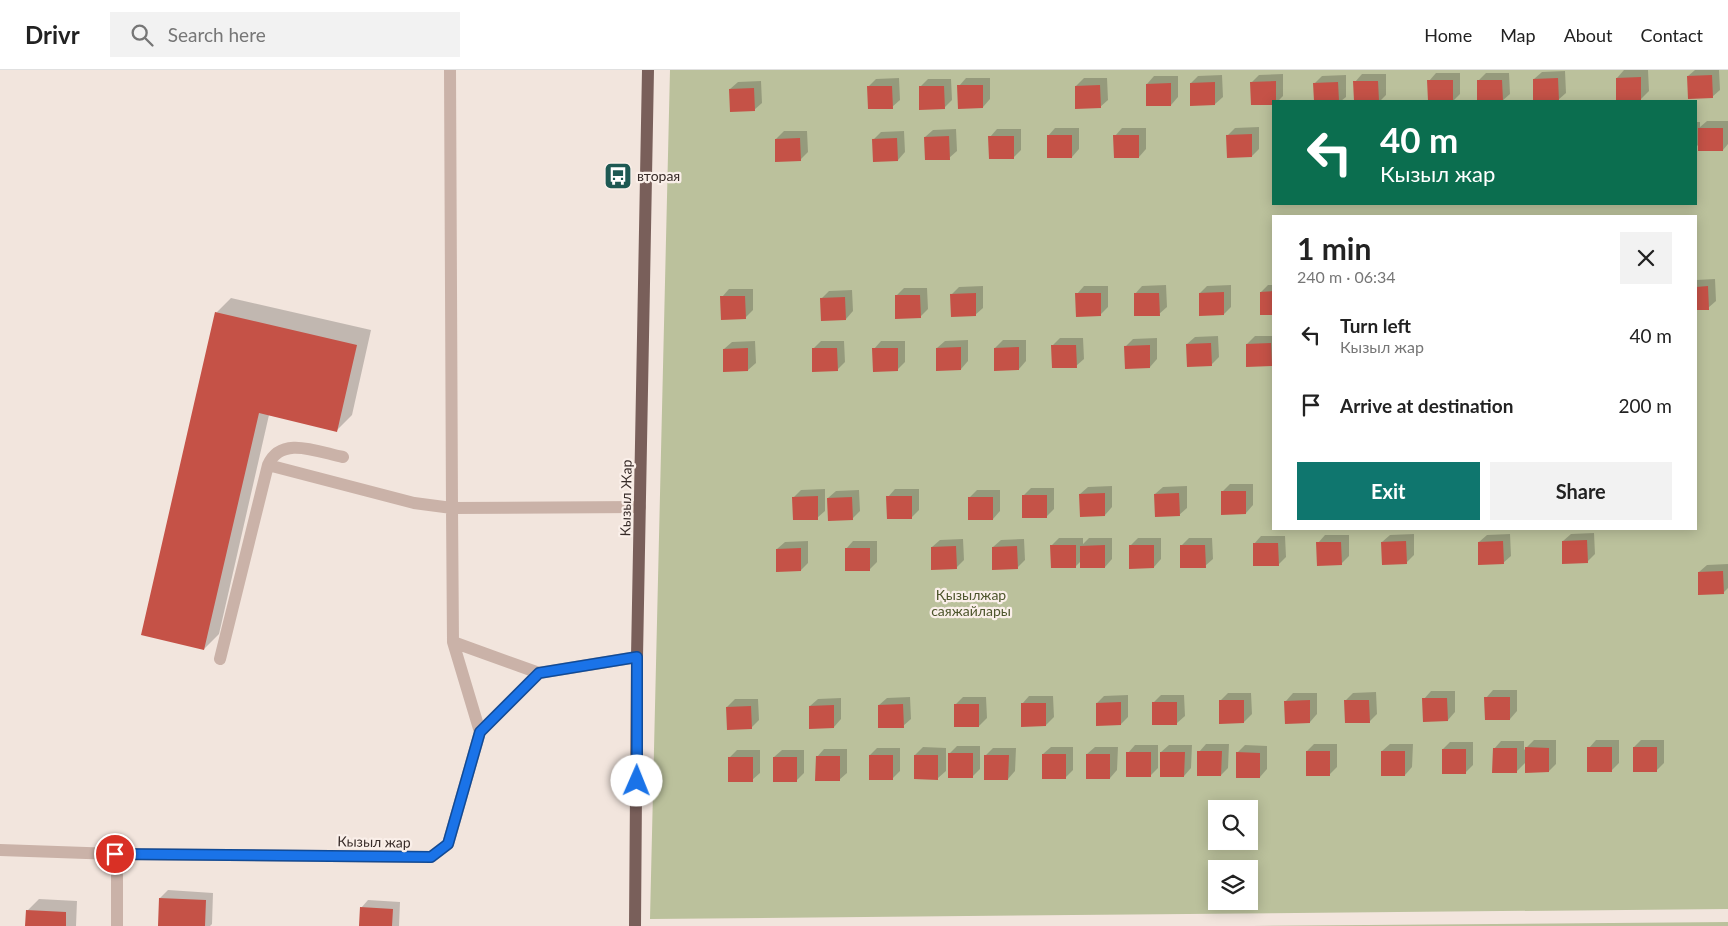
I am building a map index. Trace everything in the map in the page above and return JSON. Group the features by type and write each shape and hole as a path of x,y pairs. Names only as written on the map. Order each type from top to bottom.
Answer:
{"main road":[{"name":"Кызыл Жар","path":"634,926 648,70"}],"street":[{"path":"450,70 453,642 480,732"},
{"path":"220,659 271,458 277,452 286,448 295,448 343,458"},
{"path":"268,466 414,503 452,508 640,508"},
{"path":"453,642 539,673 637,657"},
{"name":"Кызыл жар","path":"0,850 115,854 431,857 448,844 480,732 539,673"},
{"path":"115,854 117,926"}],"green space":[{"name":"Қызылжар саяжайлары","path":"670,70 1728,70 1728,909 650,919"},
{"path":"1728,922 1728,926 1253,926"}],"building":[{"path":"1712,75 1713,98 1688,99 1687,76"},
{"path":"1641,77 1641,100 1616,100 1616,78"},
{"path":"1558,78 1559,100 1533,100 1533,79"},
{"path":"1427,80 1453,80 1453,100 1428,100"},
{"path":"1477,80 1502,80 1503,100 1477,100"},
{"path":"1276,81 1276,100 1272,100 1272,105 1251,105 1250,82"},
{"path":"1353,81 1378,81 1379,100 1354,100"},
{"path":"1215,82 1215,105 1190,106 1190,83"},
{"path":"1338,82 1339,100 1314,100 1313,83"},
{"path":"1171,83 1171,106 1146,106 1146,84"},
{"path":"957,85 983,85 983,108 958,109"},
{"path":"1100,85 1101,108 1075,109 1075,86"},
{"path":"867,86 892,86 893,109 868,109"},
{"path":"919,86 944,86 945,109 919,110"},
{"path":"754,88 755,111 730,112 729,89"},
{"path":"1698,128 1723,128 1723,151 1698,151"},
{"path":"1252,134 1252,157 1227,158 1226,135"},
{"path":"1047,135 1072,135 1072,158 1047,158"},
{"path":"1113,135 1139,135 1139,158 1114,158"},
{"path":"949,136 950,160 925,160 924,137"},
{"path":"988,136 1014,136 1014,159 989,159"},
{"path":"800,138 801,161 775,162 775,139"},
{"path":"897,138 898,161 873,162 872,139"},
{"path":"1708,286 1709,310 1697,310 1697,287"},
{"path":"1272,291 1272,315 1260,315 1260,292"},
{"path":"1224,292 1224,315 1199,316 1199,293"},
{"path":"976,293 976,316 951,317 950,294"},
{"path":"1075,293 1101,293 1101,316 1076,317"},
{"path":"1134,293 1159,293 1160,316 1134,316"},
{"path":"895,295 920,295 921,318 895,319"},
{"path":"720,296 745,296 746,319 721,320"},
{"path":"845,297 846,320 821,321 820,298"},
{"path":"215,312 357,345 337,432 259,413 204,650 141,635"},
{"path":"1211,343 1212,366 1187,367 1186,344"},
{"path":"1271,343 1272,366 1246,367 1246,344"},
{"path":"1051,345 1076,345 1077,368 1052,368"},
{"path":"1150,345 1150,368 1125,369 1124,346"},
{"path":"961,347 961,370 936,371 936,348"},
{"path":"1019,347 1019,370 994,371 994,348"},
{"path":"748,348 748,371 723,372 723,349"},
{"path":"812,348 837,348 838,371 812,372"},
{"path":"872,348 898,348 898,371 873,372"},
{"path":"1221,491 1246,491 1246,514 1221,515"},
{"path":"1105,493 1105,516 1080,517 1079,494"},
{"path":"1179,493 1180,516 1155,517 1154,494"},
{"path":"1022,495 1047,495 1047,518 1022,518"},
{"path":"818,496 818,520 793,520 792,497"},
{"path":"886,496 912,496 912,519 887,519"},
{"path":"852,497 853,520 828,521 827,498"},
{"path":"968,497 993,497 993,520 968,520"},
{"path":"1587,540 1588,563 1562,564 1562,541"},
{"path":"1406,541 1407,564 1382,565 1381,542"},
{"path":"1503,541 1504,564 1478,565 1478,542"},
{"path":"1316,542 1341,542 1342,565 1317,566"},
{"path":"1253,543 1278,543 1279,566 1253,566"},
{"path":"1050,545 1076,545 1076,568 1051,568"},
{"path":"1105,545 1105,568 1080,568 1080,546"},
{"path":"1129,545 1154,545 1154,568 1129,569"},
{"path":"1180,545 1205,545 1206,568 1180,568"},
{"path":"956,546 957,569 931,570 931,547"},
{"path":"1017,546 1018,569 992,570 992,547"},
{"path":"801,548 801,571 776,572 776,549"},
{"path":"845,548 870,548 870,571 845,571"},
{"path":"1723,571 1724,594 1698,595 1698,572"},
{"path":"1484,697 1510,697 1510,720 1485,720"},
{"path":"1422,698 1447,698 1448,721 1423,722"},
{"path":"1219,700 1244,700 1244,723 1219,724"},
{"path":"1310,700 1310,723 1285,724 1284,701"},
{"path":"1344,700 1369,700 1370,723 1345,723"},
{"path":"1121,702 1121,725 1096,726 1096,703"},
{"path":"1152,702 1177,702 1177,725 1152,725"},
{"path":"1021,703 1046,703 1046,726 1021,727"},
{"path":"903,704 904,728 878,728 878,705"},
{"path":"954,704 979,704 979,727 954,727"},
{"path":"834,705 834,728 809,729 809,706"},
{"path":"751,706 752,729 727,730 726,707"},
{"path":"1525,747 1549,748 1549,772 1525,773"},
{"path":"1587,747 1612,747 1612,772 1587,772"},
{"path":"1633,747 1657,747 1657,772 1633,772"},
{"path":"1493,748 1517,748 1517,773 1492,773"},
{"path":"1442,749 1466,749 1466,774 1442,774"},
{"path":"1197,751 1222,751 1221,776 1197,776"},
{"path":"1306,751 1330,751 1330,776 1306,776"},
{"path":"1381,751 1405,751 1405,776 1381,776"},
{"path":"1126,752 1151,752 1151,777 1126,777"},
{"path":"1160,752 1185,752 1184,777 1160,777"},
{"path":"1236,752 1260,753 1260,778 1236,778"},
{"path":"948,753 973,753 973,778 948,778"},
{"path":"1042,754 1066,754 1066,779 1042,779"},
{"path":"1086,754 1110,754 1110,779 1086,779"},
{"path":"869,755 893,755 893,780 869,780"},
{"path":"914,755 938,755 938,780 914,779"},
{"path":"984,755 1009,755 1008,780 984,780"},
{"path":"816,756 840,756 840,781 815,781"},
{"path":"728,757 753,757 753,782 728,782"},
{"path":"773,757 797,757 797,782 773,782"},
{"path":"159,898 206,900 205,926 158,926"},
{"path":"360,907 393,909 392,926 359,926"},
{"path":"26,910 66,912 66,926 25,926"}],"place":[{"name":"вторая","path":"618,176"}],"route":[{"path":"115,854 431,857 448,844 480,732 539,673 637,657 637,781"}]}
